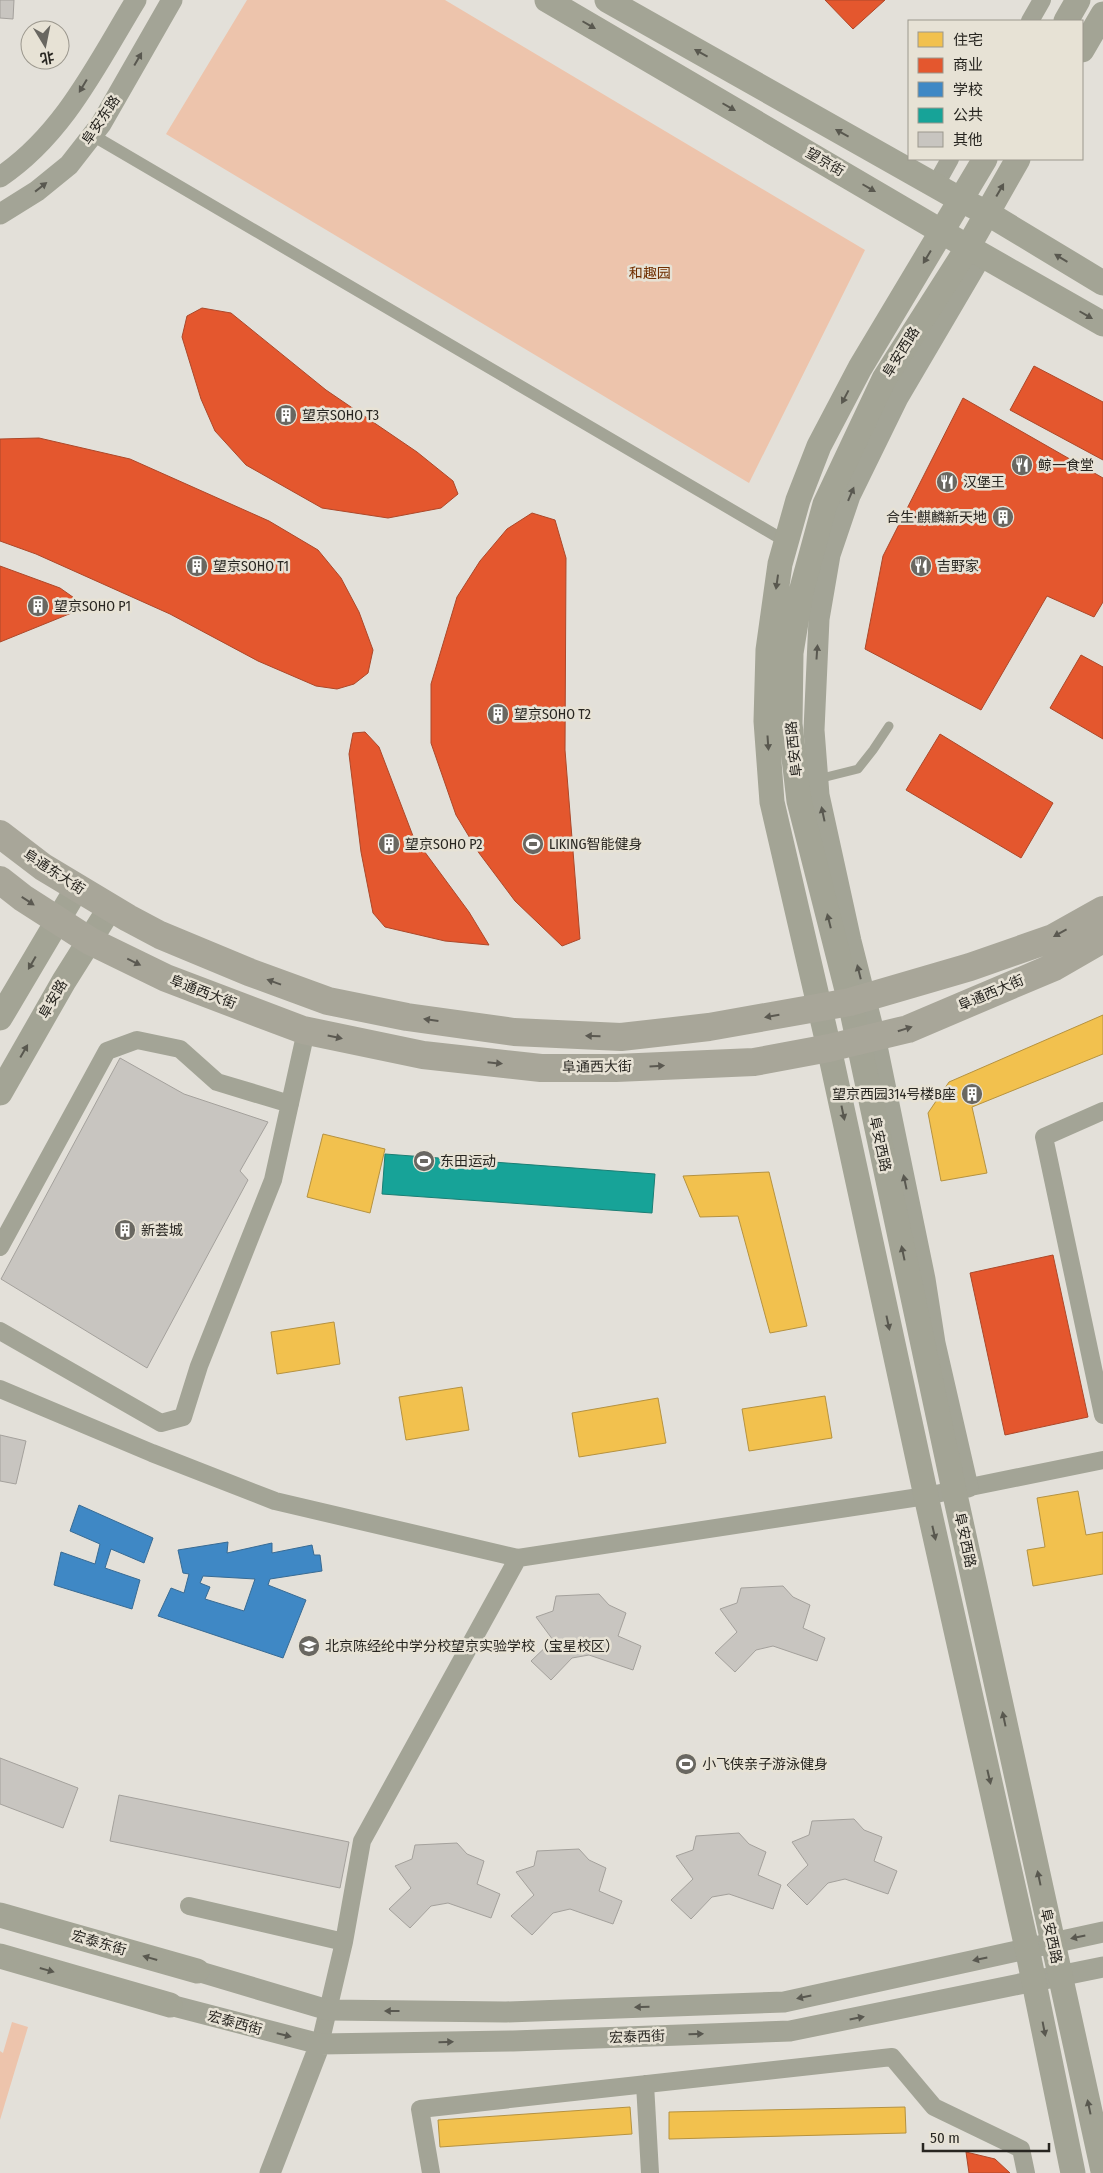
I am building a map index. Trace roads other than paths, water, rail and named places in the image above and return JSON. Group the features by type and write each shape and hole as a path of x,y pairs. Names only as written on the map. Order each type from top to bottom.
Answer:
{"main road":[{"name":"望京街","path":"547,0 1103,324"},
{"path":"607,0 935,186 987,213 1103,283"},
{"path":"1083,48 1103,14"},
{"name":"阜安西路","path":"984,160 860,368 819,446 798,500 785,541 768,650 767,730 772,802 829,1048 926,1496 1027,1948 1073,2173"},
{"name":"阜安西路","path":"1017,160 987,213 975,251 884,379 825,504 801,592 791,653 790,724 799,801 858,1000 867,1038 1053,1943 1103,2171"},
{"name":"阜通东大街","path":"0,834 43,867 110,908"},
{"path":"0,880 90,941"},
{"path":"0,1018 77,888"},
{"path":"110,908 160,935 249,972 328,1001 407,1017 514,1032 621,1037 709,1027 858,1000 970,967 1053,938 1103,910"},
{"name":"阜安路","path":"0,1093 47,1010 110,908"},
{"name":"阜通西大街","path":"90,941 166,978 306,1031 424,1055 542,1068 616,1068 754,1062 829,1048 908,1029 1054,967 1103,939"},
{"path":"18,987 32,987 41,991 47,1010"},
{"name":"宏泰东街","path":"0,1914 197,1972"},
{"path":"0,1956 170,2005"}],"street":[{"path":"0,177 16,166 43,142 71,107 136,0"},
{"name":"阜安东路","path":"0,214 37,191 69,165 101,124 172,0"},
{"path":"1031,20 1042,0"},
{"path":"92,135 785,541"},
{"path":"935,186 949,160"},
{"path":"858,1000 818,779 814,730 819,619 830,555 850,496 898,398 975,251"},
{"path":"0,1331 161,1423 184,1417 199,1366 273,1180 306,1031"},
{"path":"0,1248 107,1051 137,1040 180,1049 217,1082 290,1104"},
{"path":"1103,1111 1044,1137 1103,1415"},
{"path":"0,1389 152,1453 275,1501 518,1558 926,1496 1103,1460"},
{"path":"270,2173 320,2044 344,1942 362,1841 518,1558"},
{"path":"189,1906 344,1942"},
{"path":"197,1972 328,2010 506,2012 784,2002 1103,1932"},
{"name":"宏泰西街","path":"170,2005 320,2044 513,2041 790,2031 1103,1967"},
{"path":"432,2173 420,2108 892,2057 934,2107 1021,2148 1026,2173"},
{"path":"644,2084 650,2173"}],"lane":[{"path":"818,779 858,769 890,726"}],"place":[{"name":"望京SOHO T3","path":"286,415"},
{"name":"鲸一食堂","path":"1022,465"},
{"name":"汉堡王","path":"947,482"},
{"name":"合生·麒麟新天地","path":"1003,517"},
{"name":"望京SOHO T1","path":"197,566"},
{"name":"吉野家","path":"921,566"},
{"name":"望京SOHO P1","path":"38,606"},
{"name":"望京SOHO T2","path":"498,714"},
{"name":"望京SOHO P2","path":"389,844"},
{"name":"LIKING智能健身","path":"533,844"},
{"name":"望京西园314号楼B座","path":"972,1094"},
{"name":"东田运动","path":"424,1161"},
{"name":"新荟城","path":"125,1230"},
{"name":"北京陈经纶中学分校望京实验学校（宝星校区）","path":"309,1646"},
{"name":"小飞侠亲子游泳健身","path":"686,1764"}],"park label":[{"name":"和趣园","path":"650,273"}]}
